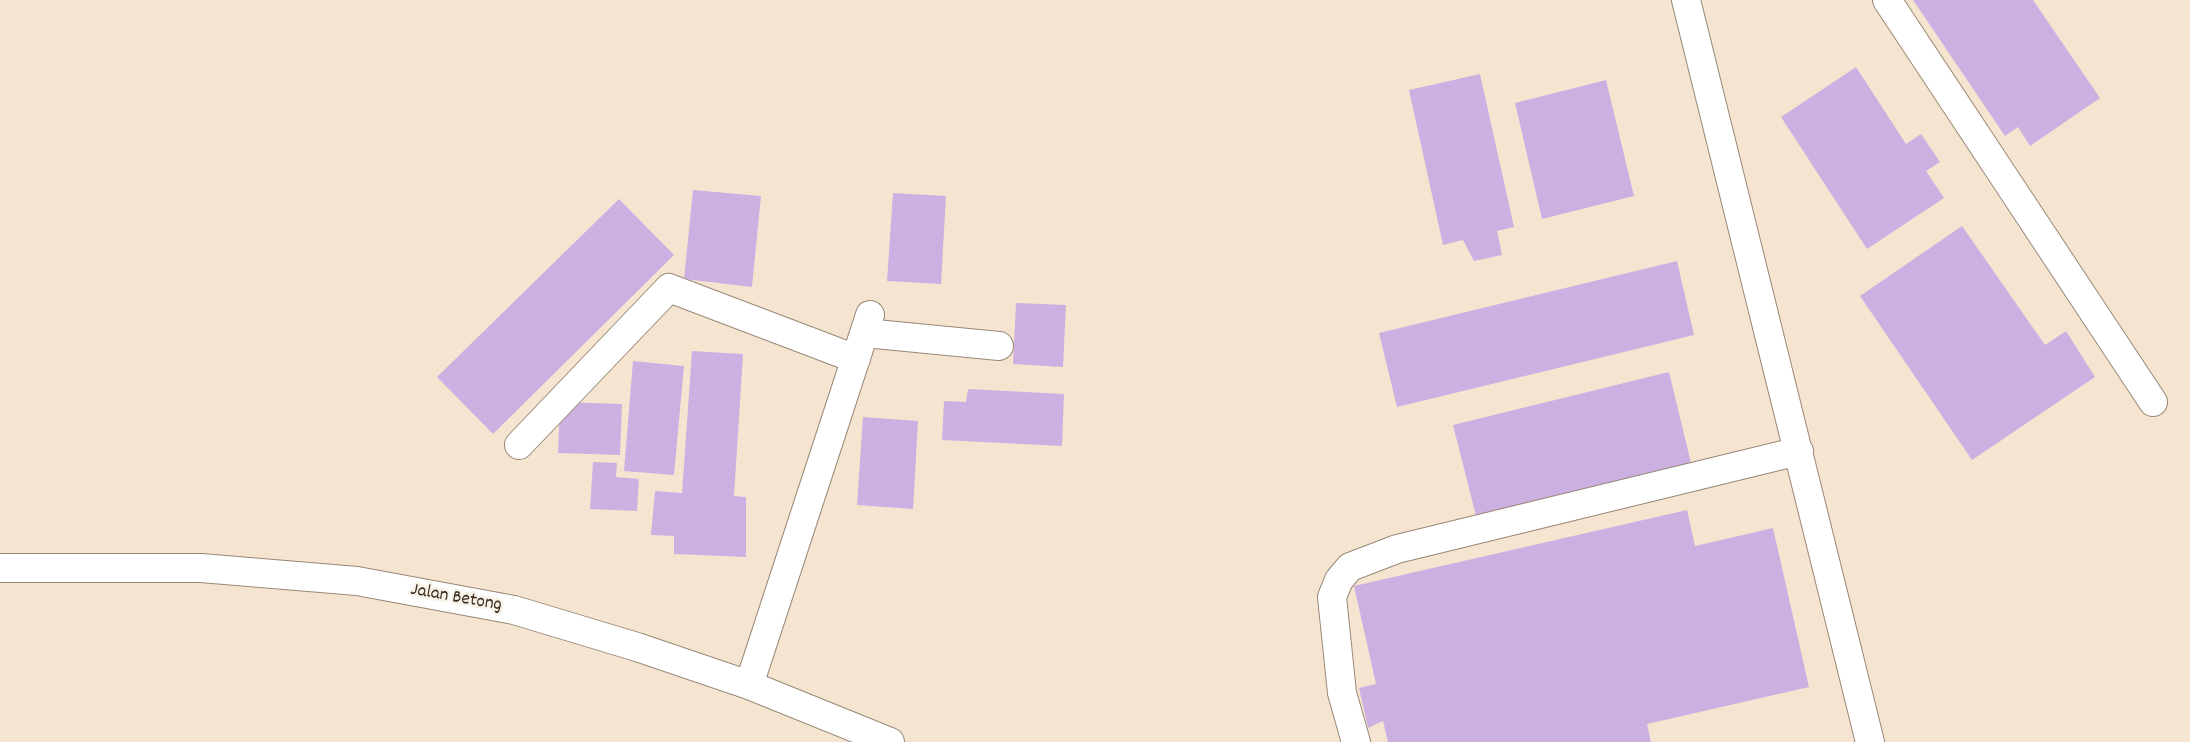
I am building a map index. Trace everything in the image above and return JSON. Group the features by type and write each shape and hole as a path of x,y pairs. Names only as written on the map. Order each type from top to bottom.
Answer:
{"street":[{"path":"1686,0 1870,742"},
{"path":"1887,0 2153,402"},
{"path":"519,445 669,288 856,359"},
{"path":"750,686 868,324 999,346"},
{"path":"1356,742 1342,693 1332,597 1339,580 1350,567 1397,549 1798,451"},
{"name":"Jalan Betong","path":"0,568 201,568 357,581 514,610 637,647 750,686 890,742"}],"building":[{"path":"1913,0 2033,0 2100,98 2030,146 2018,127 2005,136"},
{"path":"1856,67 1906,144 1921,134 1940,162 1926,171 1944,198 1867,249 1781,117"},
{"path":"1480,74 1514,227 1497,231 1502,255 1474,261 1463,240 1443,245 1409,90"},
{"path":"1606,80 1634,196 1542,219 1515,103"},
{"path":"693,190 761,196 752,287 684,279"},
{"path":"893,193 946,196 941,284 887,281"},
{"path":"619,199 674,255 493,434 437,377"},
{"path":"1962,226 2045,345 2066,331 2095,377 1972,460 1860,296"},
{"path":"1677,261 1694,335 1397,407 1379,333"},
{"path":"1016,303 1066,305 1063,367 1013,364"},
{"path":"692,351 743,354 734,496 746,497 746,557 674,554 674,536 651,535 655,491 682,493"},
{"path":"633,361 684,366 674,475 624,471"},
{"path":"1669,372 1692,467 1477,520 1453,425"},
{"path":"968,389 1064,394 1062,446 942,440 944,401 966,402"},
{"path":"560,402 622,404 620,455 558,453"},
{"path":"863,417 918,421 913,509 857,505"},
{"path":"593,462 617,463 616,477 639,479 637,511 590,509"},
{"path":"1687,510 1695,546 1773,528 1809,687 1647,724 1651,742 1388,742 1383,721 1368,728 1359,688 1376,684 1354,586"}]}
